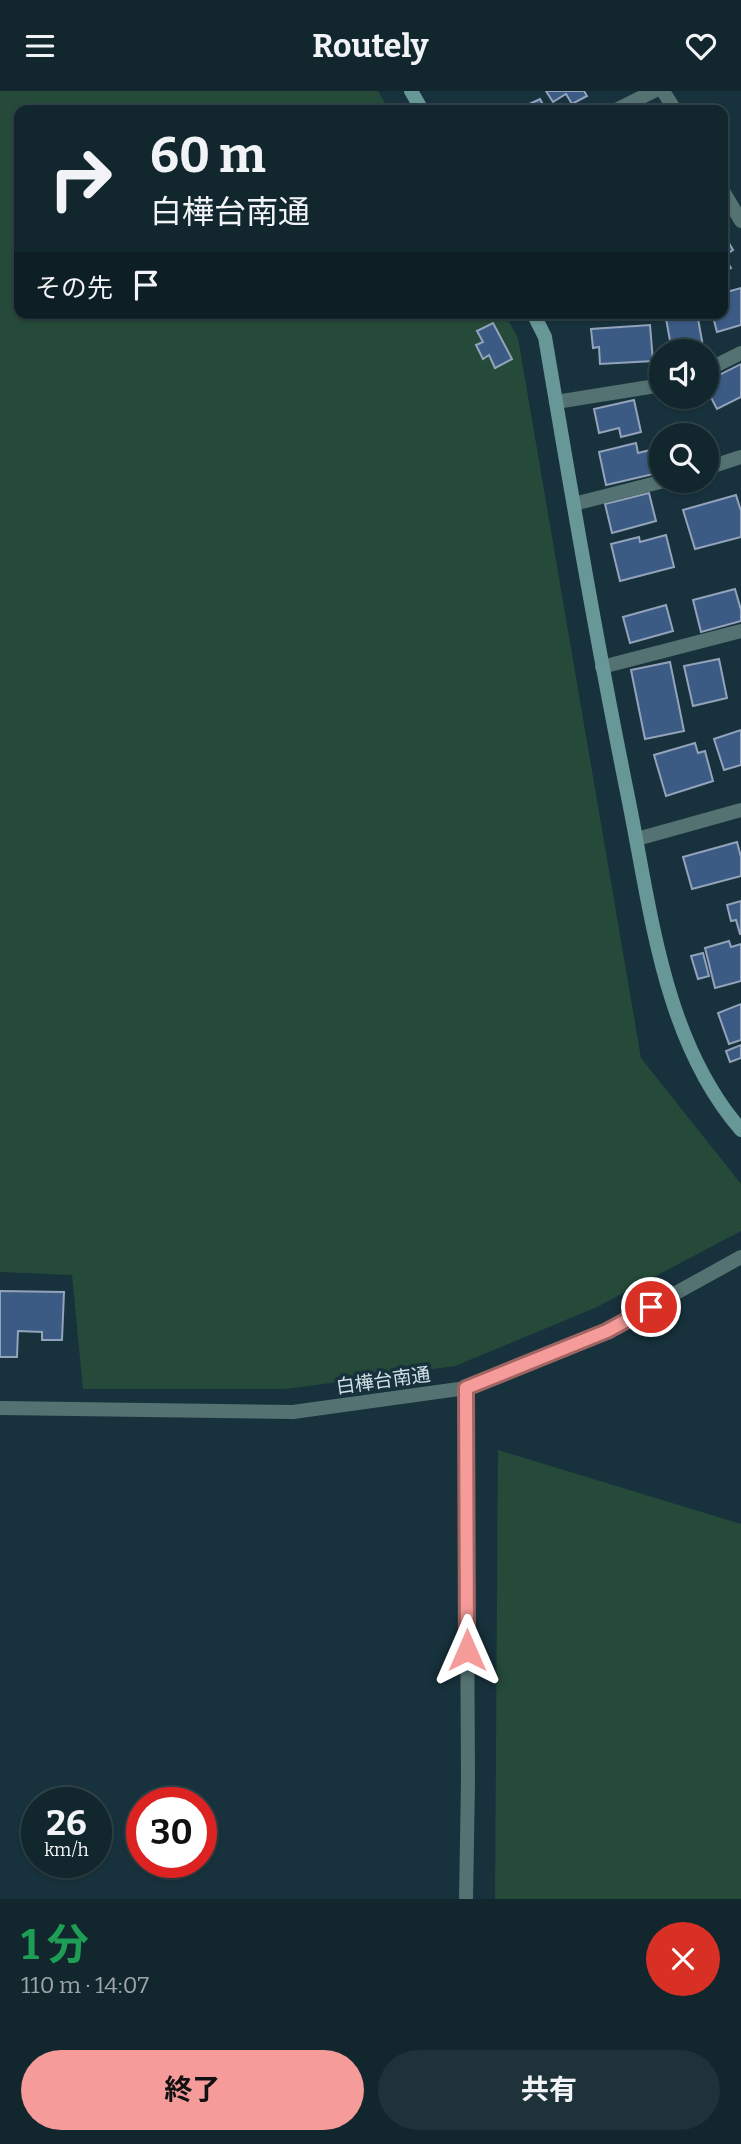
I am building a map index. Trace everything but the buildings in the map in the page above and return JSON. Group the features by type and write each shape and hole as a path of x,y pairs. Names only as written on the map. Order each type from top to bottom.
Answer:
{"street":[{"path":"626,105 654,91"},
{"path":"728,199 741,221"},
{"path":"536,319 545,337 602,667 655,933 672,997 692,1056 725,1112 741,1131"},
{"path":"719,364 741,353"},
{"path":"556,402 649,387"},
{"path":"719,464 741,457"},
{"path":"574,504 649,485"},
{"path":"602,667 741,631"},
{"path":"637,839 741,810"},
{"name":"白樺台南通","path":"0,1408 293,1412 466,1388 607,1331 741,1257"},
{"path":"466,1388 466,1899"}],"green space":[{"path":"0,91 378,91 386,105 14,105 14,319 507,319 518,338 641,1058 741,1184 741,1231 597,1307 455,1366 286,1389 83,1389 72,1275 0,1272"},
{"path":"498,1450 741,1524 741,1899 495,1899"}],"route":[{"path":"467,1650 466,1388 607,1331 651,1307"}]}
